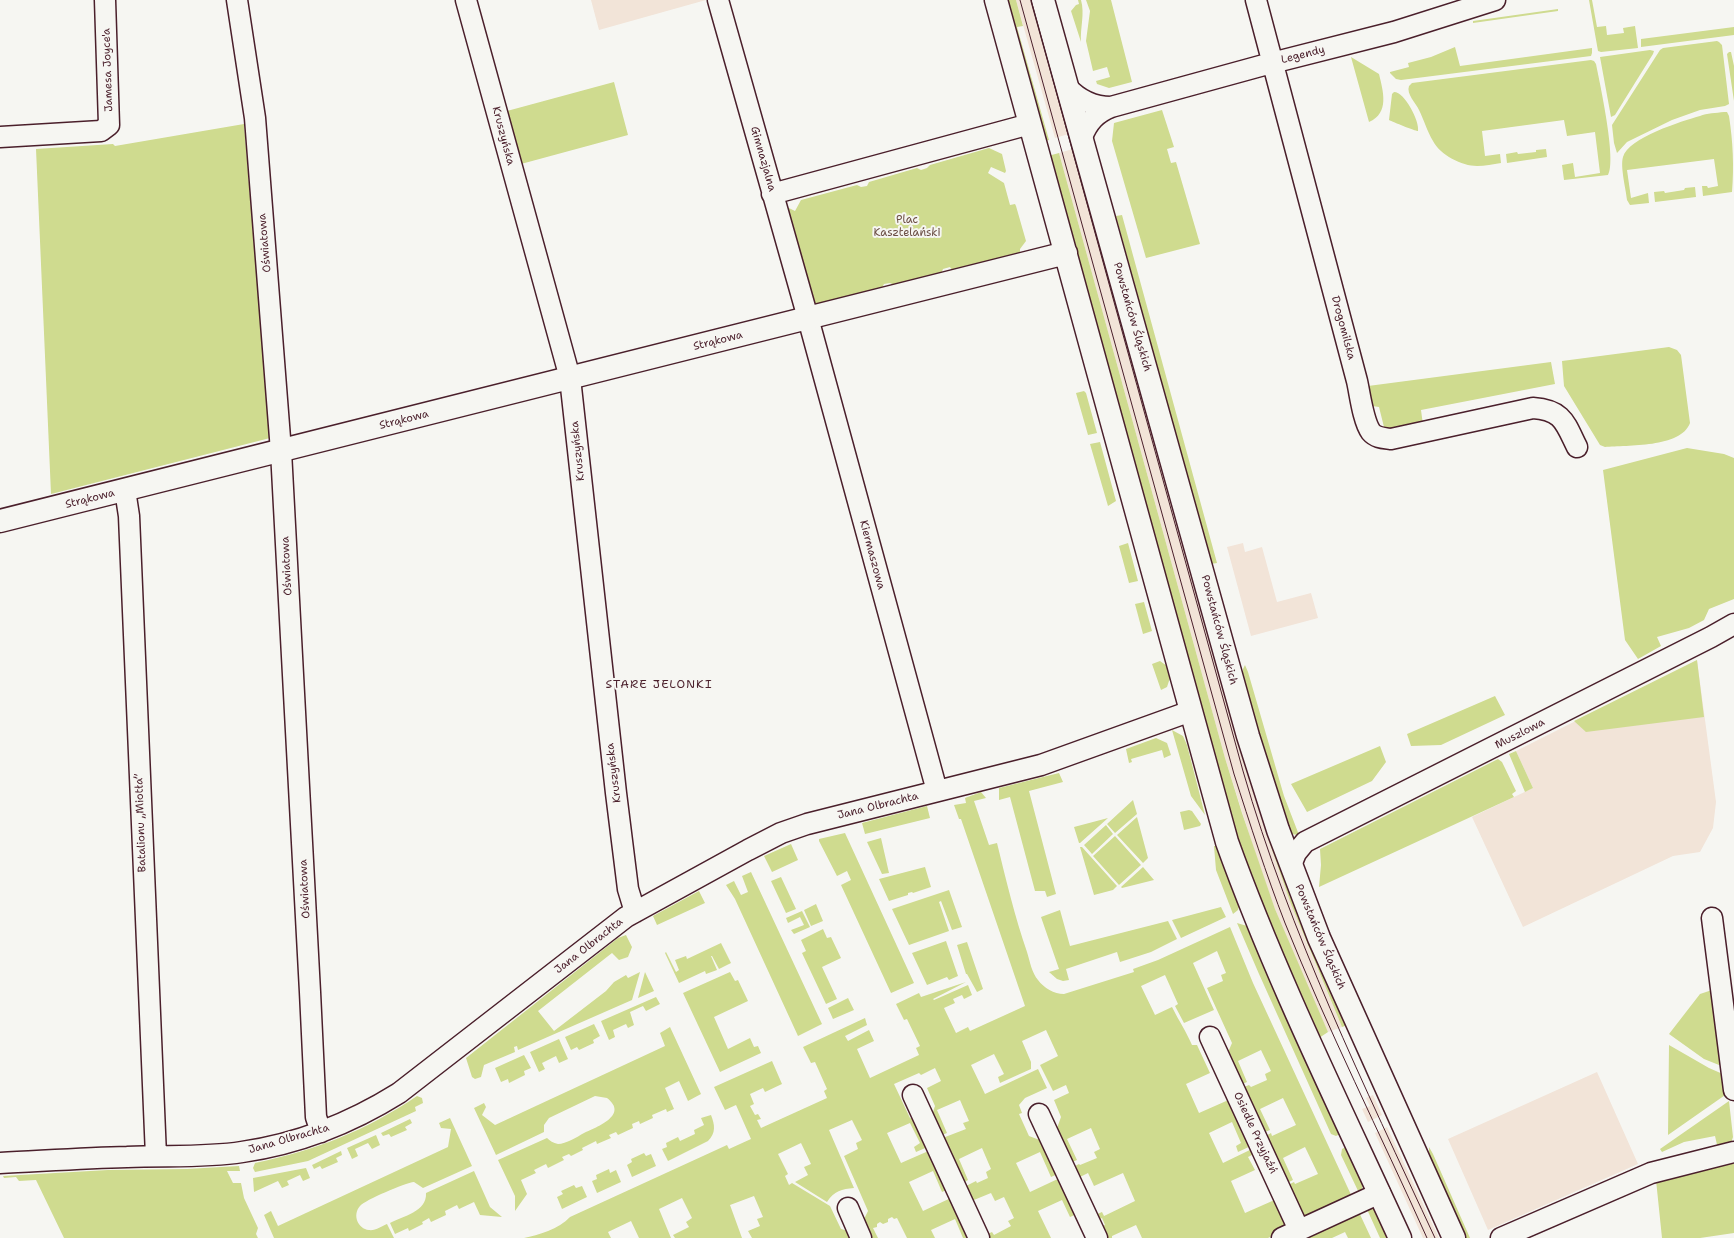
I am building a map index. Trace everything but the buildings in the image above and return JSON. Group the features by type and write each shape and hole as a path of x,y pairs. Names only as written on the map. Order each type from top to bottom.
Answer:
{"main road":[{"path":"996,0 1227,842 1250,907 1282,981 1400,1238"},
{"name":"Powstańców Śląskich","path":"1043,0 1248,736 1278,830 1319,938 1454,1238"},
{"path":"808,318 1066,253"},
{"name":"Strąkowa","path":"0,520 281,451 808,318"}],"street":[{"name":"Jamesa Joyce'a","path":"0,137 101,131 109,125 105,0"},
{"name":"Oświatowa","path":"237,0 255,118 281,451 316,1117 321,1132"},
{"name":"Kruszyńska","path":"466,0 570,378 617,800 628,889 635,912"},
{"name":"Gimnazjalna","path":"718,0 808,318"},
{"name":"Drogomilska","path":"1256,0 1357,381 1365,418 1371,432 1380,438 1391,439 1533,408 1547,409 1557,414 1577,447"},
{"name":"Legendy","path":"1082,137 1092,119 1102,111 1111,107 1394,32 1495,0"},
{"name":"Legendy","path":"1067,87 1080,99 1097,105 1111,107"},
{"path":"772,194 1030,124"},
{"name":"Kiermaszowa","path":"808,318 937,791"},
{"name":"Batalionu „Miotła”","path":"125,490 129,516 156,1156"},
{"name":"Muszlowa","path":"1291,865 1296,853 1305,842 1734,624"},
{"name":"Jana Olbrachta","path":"0,1163 209,1155 242,1152 282,1144 321,1132 360,1115 400,1093 608,931 635,912 724,863 789,830 846,813 1057,760 1191,711"},
{"path":"1278,830 1292,842 1305,842"},
{"path":"1712,918 1734,1090"},
{"name":"Osiedle Przyjaźń","path":"1210,1037 1291,1234 1380,1193"},
{"path":"913,1095 979,1238"},
{"path":"1039,1114 1097,1238"},
{"path":"1501,1238 1652,1173 1734,1152"},
{"path":"848,1208 862,1238"}],"shaded area":[{"path":"591,0 706,0 599,30"},
{"path":"1016,0 1035,0 1072,133 1055,138"},
{"path":"1076,148 1250,779 1269,841 1305,939 1342,1027 1328,1032 1275,909 1258,862 1225,758 1059,153"},
{"path":"1243,543 1245,552 1262,547 1277,602 1311,593 1318,618 1251,636 1227,547"},
{"path":"1697,660 1716,802 1713,828 1700,852 1673,856 1523,927 1472,817 1533,788 1516,751"},
{"path":"1597,1072 1638,1164 1488,1230 1448,1139"},
{"path":"1373,1095 1382,1115 1368,1122 1362,1109 1370,1106 1366,1098"},
{"path":"1387,1127 1439,1238 1423,1238 1375,1133"}],"green space":[{"path":"1006,0 1016,0 1023,26 1017,27 1049,140 1044,141"},
{"path":"1078,0 1081,0 1083,10 1081,42 1071,11 1076,5 1079,4"},
{"path":"1086,0 1111,0 1132,82 1109,88 1097,84 1096,81 1110,77 1107,67 1093,71 1086,41 1090,11"},
{"path":"1589,0 1592,0 1597,27 1606,26 1607,35 1624,33 1623,28 1635,26 1638,48 1601,52 1598,51"},
{"path":"1558,9 1558,11 1473,23 1473,21"},
{"path":"1734,27 1734,35 1641,47 1641,39"},
{"path":"1717,41 1722,45 1729,104 1700,110 1672,120 1627,142 1617,153 1612,125 1660,50 1663,48"},
{"path":"1455,47 1460,66 1592,48 1592,53 1591,56 1401,80 1396,79 1390,73 1409,67 1408,63 1431,57"},
{"path":"1650,50 1654,51 1653,54 1615,115 1611,117 1600,57"},
{"path":"1731,52 1734,66 1734,101 1727,54"},
{"path":"1351,57 1379,74 1383,94 1382,107 1376,118 1369,122"},
{"path":"1591,60 1596,64 1607,122 1610,155 1608,175 1564,180 1562,165 1573,163 1575,177 1600,173 1595,132 1567,136 1564,120 1482,131 1485,156 1500,154 1501,163 1471,166 1458,162 1446,155 1436,146 1408,89 1412,83"},
{"path":"614,82 628,135 521,164 507,111"},
{"path":"1394,92 1403,97 1411,108 1417,121 1418,131 1389,120 1392,94"},
{"path":"1162,110 1174,147 1167,149 1171,163 1176,162 1200,244 1146,258 1112,141 1114,123"},
{"path":"1727,112 1729,116 1731,135 1733,163 1732,192 1703,196 1702,186 1707,186 1708,188 1718,186 1714,159 1627,170 1631,198 1648,193 1649,203 1630,205 1627,200 1622,166 1623,157 1627,150 1645,137 1669,126 1706,114"},
{"path":"244,124 270,438 51,494 36,149 113,144 115,146"},
{"name":"Plac Kasztelański","path":"989,148 1002,154 1006,171 1005,173 991,167 988,173 1004,183 1010,205 1015,204 1016,206 1026,241 1020,249 1020,253 955,270 952,270 950,267 943,269 941,274 894,285 890,283 884,284 882,288 818,304 814,303 808,291 789,208 795,211 801,200 857,185 861,187 867,186 869,182 917,168 921,170 930,165"},
{"path":"1546,149 1547,157 1507,163 1506,154 1517,152 1518,154 1536,152 1536,150"},
{"path":"1059,153 1225,758 1275,909 1328,1032 1319,1038 1290,973 1240,849 1048,156"},
{"path":"1695,187 1696,197 1655,202 1654,192 1664,191 1665,193"},
{"path":"1122,215 1217,563 1211,564 1116,216"},
{"path":"1669,347 1677,350 1681,355 1690,423 1685,431 1676,437 1652,444 1605,447 1600,445 1564,386 1562,361"},
{"path":"1551,362 1555,384 1421,410 1423,425 1385,431 1379,407 1365,405 1368,386"},
{"path":"1084,391 1086,393 1097,433 1088,435 1076,393"},
{"path":"1100,442 1116,501 1108,506 1090,444"},
{"path":"1687,448 1724,454 1734,458 1734,599 1709,609 1704,620 1689,628 1657,637 1661,646 1638,659 1625,640 1603,470"},
{"path":"1128,543 1138,581 1129,583 1119,546"},
{"path":"1144,602 1152,631 1143,634 1135,604"},
{"path":"1697,660 1704,717 1586,732 1574,721"},
{"path":"1160,661 1167,666 1170,678 1167,687 1161,690 1152,664"},
{"path":"1245,665 1284,796 1299,835 1290,834 1287,828 1289,826 1276,790 1243,678 1243,669"},
{"path":"1495,696 1505,715 1441,745 1411,746 1407,734"},
{"path":"1236,728 1347,1024 1345,1026 1342,1027 1291,904 1269,841"},
{"path":"1172,730 1183,736 1187,745 1205,815 1191,796"},
{"path":"1156,738 1167,743 1171,755 1164,758 1162,750 1131,759 1132,762 1129,763 1126,749"},
{"path":"1380,746 1386,762 1372,781 1307,812 1291,784"},
{"path":"1516,751 1533,788 1525,792 1509,754"},
{"path":"1498,759 1502,762 1516,791 1512,794 1514,797 1319,887 1321,865 1320,849"},
{"path":"1059,773 1063,782 1029,791 1056,894 1047,897 1045,891 1035,891 1010,797 999,800 999,788"},
{"path":"981,792 986,798 974,801 989,845 997,843 1007,885 1031,967 1038,980 1043,986 1050,990 1064,994 1134,972 1133,969 1158,960 1230,927 1253,983 1353,1199 1308,1218 1301,1216 1286,1186 1294,1182 1295,1184 1318,1174 1305,1147 1283,1158 1293,1180 1283,1185 1262,1138 1271,1133 1272,1136 1296,1125 1283,1098 1260,1109 1270,1130 1260,1134 1239,1089 1249,1085 1251,1087 1267,1080 1265,1074 1271,1071 1261,1050 1238,1061 1247,1082 1238,1086 1224,1052 1229,1050 1232,1043 1207,988 1223,981 1221,975 1226,973 1217,951 1193,963 1214,1010 1184,1023 1175,1006 1178,1004 1165,975 1141,986 1155,1015 1172,1007 1192,1045 1197,1045 1210,1073 1186,1084 1199,1113 1233,1098 1255,1144 1238,1152 1236,1146 1241,1143 1232,1122 1209,1133 1223,1163 1254,1148 1256,1153 1248,1157 1255,1170 1231,1181 1245,1213 1279,1198 1286,1222 1281,1230 1268,1238 1142,1238 1136,1225 1112,1236 1112,1238 1102,1238 1100,1227 1105,1225 1102,1218 1097,1220 1095,1215 1102,1212 1104,1216 1135,1201 1123,1173 1094,1186 1088,1173 1078,1178 1073,1167 1097,1158 1094,1152 1100,1149 1091,1128 1067,1139 1077,1160 1068,1164 1056,1131 1061,1117 1054,1100 1069,1093 1066,1085 1053,1091 1040,1065 1058,1056 1046,1030 1022,1041 1031,1062 1031,1069 1000,1083 998,1077 1004,1074 994,1054 971,1065 985,1094 1038,1069 1047,1088 1025,1098 1019,1105 1022,1113 1019,1114 1029,1136 1045,1142 1060,1173 1051,1177 1040,1152 1016,1163 1030,1192 1062,1177 1079,1213 1070,1217 1062,1200 1038,1211 1051,1238 984,1238 983,1236 992,1232 994,1235 1011,1226 1008,1221 1014,1218 1004,1197 995,1201 991,1193 969,1202 962,1188 976,1181 977,1183 988,1178 986,1172 991,1169 982,1148 959,1159 968,1180 960,1185 940,1139 966,1129 963,1123 969,1121 960,1100 937,1110 947,1133 939,1136 931,1118 935,1106 927,1088 941,1081 935,1068 921,1075 919,1073 894,1084 910,1118 920,1121 930,1146 916,1152 914,1147 920,1143 910,1123 887,1133 901,1163 933,1149 951,1188 942,1192 933,1171 909,1182 923,1211 953,1197 970,1238 963,1238 955,1219 931,1230 935,1238 907,1238 897,1218 894,1219 892,1217 888,1219 888,1222 883,1224 880,1222 877,1224 877,1227 873,1228 878,1238 867,1238 862,1223 868,1211 844,1156 858,1149 856,1143 862,1140 852,1120 829,1130 854,1188 839,1191 832,1195 827,1202 795,1182 808,1175 804,1167 811,1164 801,1143 778,1154 788,1174 785,1176 789,1185 792,1183 830,1206 841,1229 853,1232 856,1238 752,1238 748,1231 760,1226 757,1219 763,1217 754,1196 730,1205 742,1238 675,1238 673,1235 689,1227 686,1222 692,1218 682,1198 659,1209 671,1238 639,1238 631,1221 608,1232 611,1238 524,1238 554,1228 570,1217 727,1145 729,1149 751,1139 736,1105 725,1110 714,1087 772,1061 782,1084 765,1092 763,1088 750,1094 754,1104 750,1106 755,1115 758,1114 761,1119 757,1120 761,1128 827,1098 824,1091 827,1089 815,1062 811,1063 803,1047 865,1018 867,1025 845,1036 848,1041 869,1030 874,1041 857,1049 870,1078 919,1055 916,1048 920,1046 907,1019 904,1020 896,1004 919,993 921,997 966,982 933,999 934,1000 968,985 972,995 964,999 962,995 953,999 955,1003 944,1008 956,1033 968,1027 970,1031 1025,1006 961,819 959,819 954,805 966,803 965,798"},
{"path":"1133,800 1137,814 1115,833 1107,824"},
{"path":"927,806 930,818 865,834 862,823"},
{"path":"1189,810 1192,811 1201,824 1200,826 1184,830 1180,812"},
{"path":"1137,817 1148,858 1143,863 1117,835"},
{"path":"1108,818 1080,843 1079,843 1074,827"},
{"path":"1106,825 1113,834 1092,854 1084,845"},
{"path":"845,833 914,983 891,993 841,885 851,880 847,871 837,876 819,841 819,839"},
{"path":"1115,836 1141,865 1119,885 1093,856"},
{"path":"881,838 889,873 882,874 867,842"},
{"path":"791,844 798,860 772,872 764,856"},
{"path":"1214,846 1216,846 1239,906 1238,910 1233,914 1216,870"},
{"path":"1080,847 1082,847 1117,886 1113,890 1094,895"},
{"path":"925,867 931,887 913,893 908,893 908,895 889,901 879,879"},
{"path":"1143,867 1154,880 1121,887"},
{"path":"751,872 822,1024 798,1036 735,899 726,885 734,881 741,895 748,892 742,876"},
{"path":"781,877 796,909 786,913 771,881"},
{"path":"949,890 962,927 952,930 941,901 939,902 949,931 909,945 892,909"},
{"path":"699,891 705,903 657,925 653,916"},
{"path":"816,904 823,921 811,926 804,910"},
{"path":"1221,907 1226,917 1181,938 1172,920"},
{"path":"1060,910 1070,946 1168,921 1177,939 1151,952 1120,962 1117,952 1066,969 1069,980 1063,981 1057,979 1049,972 1059,969 1041,917"},
{"path":"802,911 810,927 794,934 791,930 804,925 800,917 788,923 786,918"},
{"path":"1237,923 1247,926 1275,992 1340,1134 1336,1136 1331,1134"},
{"path":"823,929 827,938 831,937 841,958 822,967 837,999 826,1004 802,953 806,951 801,940"},
{"path":"626,935 632,947 628,957 619,960 612,953 538,1011 554,1031 606,991 614,982 626,975 628,978 640,972 632,1000 518,1050 517,1046 514,1047 515,1052 484,1065 481,1077 475,1079 472,1077 466,1058 618,938"},
{"path":"946,941 958,976 949,980 947,977 927,985 912,953"},
{"path":"967,942 983,989 977,992 966,974 957,945"},
{"path":"721,943 731,963 719,969 711,956 717,970 706,974 705,971 679,983 665,953 666,952 676,972 679,970 675,960 686,956 687,959"},
{"path":"645,972 654,991 638,998"},
{"path":"730,972 735,981 738,980 748,1001 714,1017 728,1049 750,1038 754,1047 758,1046 761,1053 720,1072 683,993"},
{"path":"1712,990 1725,1062 1719,1065 1704,1059 1669,1034 1700,994"},
{"path":"656,997 660,1004 646,1011 643,1006 630,1012 634,1025 628,1028 626,1024 613,1030 615,1037 609,1040 601,1021"},
{"path":"848,998 854,1010 833,1019 828,1008"},
{"path":"594,1024 600,1036 593,1040 594,1043 579,1050 577,1047 571,1050 565,1037"},
{"path":"670,1027 701,1094 688,1101 679,1081 665,1088 674,1109 667,1112 666,1109 652,1115 653,1118 640,1124 639,1121 632,1124 633,1128 618,1135 616,1132 609,1135 611,1138 597,1144 596,1141 582,1148 583,1150 571,1156 569,1154 562,1157 564,1160 548,1168 546,1164 534,1170 536,1173 521,1180 527,1194 515,1211 515,1196 498,1160 547,1138 558,1144 571,1140 609,1120 615,1110 613,1104 607,1098 595,1096 549,1118 544,1125 544,1132 496,1155 474,1108 484,1103 486,1107 482,1115 495,1125 665,1046 660,1033"},
{"path":"559,1039 568,1059 559,1063 556,1056 542,1063 545,1069 539,1072 530,1052"},
{"path":"1669,1045 1709,1068 1725,1075 1728,1093 1668,1135"},
{"path":"524,1055 531,1068 524,1071 525,1075 509,1083 508,1079 501,1082 495,1068"},
{"path":"417,1096 422,1098 423,1103 415,1107 416,1111 308,1161 255,1172 253,1168 255,1163 299,1152 340,1138 378,1119"},
{"path":"1729,1101 1733,1137 1731,1143 1718,1149 1715,1136 1684,1142 1662,1152 1660,1149"},
{"path":"711,1115 714,1132 711,1138 708,1141 668,1161 662,1149 667,1147 666,1143 678,1137 680,1141 695,1134 694,1130 704,1125 701,1118"},
{"path":"450,1118 472,1166 423,1188 414,1182 402,1185 363,1203 356,1213 357,1221 365,1229 376,1229 387,1224 394,1238 274,1238 264,1215 271,1211 278,1226 448,1147 451,1129 441,1128 439,1123"},
{"path":"410,1119 412,1123 405,1127 407,1130 391,1137 389,1134 383,1136 381,1133"},
{"path":"376,1135 380,1145 372,1149 368,1143 355,1149 358,1156 352,1159 347,1148"},
{"path":"1346,1147 1363,1185 1360,1195 1341,1155 1342,1149"},
{"path":"1429,1147 1470,1238 1463,1238 1429,1156"},
{"path":"341,1151 342,1155 336,1158 338,1162 322,1169 320,1166 314,1169 312,1165"},
{"path":"644,1153 646,1156 651,1154 656,1166 632,1177 627,1165 632,1162 631,1159"},
{"path":"1715,1159 1734,1164 1734,1233 1700,1238 1662,1238 1656,1180"},
{"path":"239,1166 240,1171 227,1171 233,1183 241,1183 244,1198 258,1228 256,1234 258,1238 64,1238 36,1180 19,1181 16,1177 4,1178 3,1176 108,1170 187,1169"},
{"path":"306,1168 310,1178 303,1181 300,1175 287,1181 289,1185 282,1188 278,1181 254,1192 253,1178"},
{"path":"609,1169 610,1173 616,1170 621,1182 597,1193 592,1181 597,1179 596,1175"},
{"path":"474,1171 490,1207 502,1217 480,1215 474,1202 459,1209 457,1205 445,1211 446,1215 431,1222 429,1218 422,1222 423,1224 409,1231 408,1228 395,1234 390,1223 413,1212 423,1205 426,1193"},
{"path":"574,1185 576,1188 582,1186 587,1197 562,1209 557,1197 563,1194 561,1191"},
{"path":"1365,1205 1372,1205 1374,1207 1388,1238 1380,1238"},
{"path":"1357,1208 1371,1238 1348,1238 1345,1232 1332,1238 1302,1238"}],"tram line":[{"path":"1020,0 1234,774 1252,830 1278,905 1302,963 1336,1042 1427,1238"},
{"path":"1031,0 1243,771 1262,832 1283,891 1330,1008 1355,1066 1435,1238"}],"district":[{"name":"STARE JELONKI","path":"659,685"}]}
